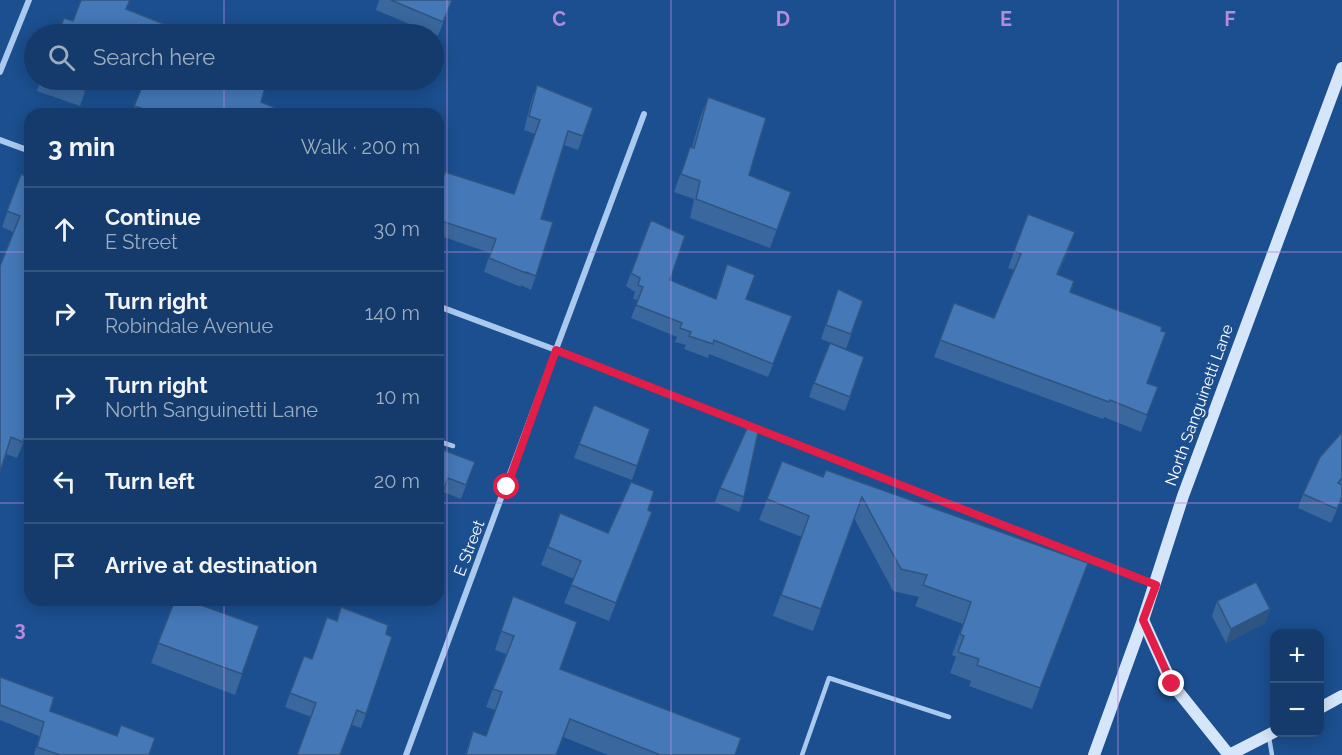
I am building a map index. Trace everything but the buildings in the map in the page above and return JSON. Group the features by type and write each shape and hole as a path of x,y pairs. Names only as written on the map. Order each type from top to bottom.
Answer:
{"street":[{"path":"0,72 29,0"},
{"name":"North Sanguinetti Lane","path":"1094,755 1156,585 1187,484 1342,68"},
{"name":"E Street","path":"406,755 644,114"},
{"path":"0,140 24,149"},
{"path":"444,308 1156,585"},
{"path":"1143,620 1172,684 1229,755 1270,734"},
{"path":"1324,706 1342,696"}],"lane":[{"path":"444,443 453,446"},
{"path":"802,755 829,678 949,717"},
{"path":"1272,737 1272,755"}],"route":[{"path":"507,487 556,350 1156,585 1143,620 1172,684"}]}
